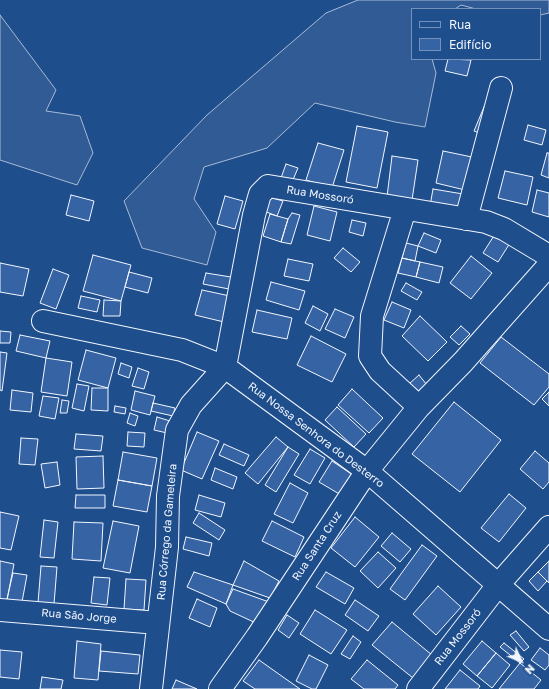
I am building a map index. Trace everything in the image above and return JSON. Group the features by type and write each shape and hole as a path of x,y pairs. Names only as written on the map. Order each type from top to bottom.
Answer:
{"street":[{"path":"466,219 501,88"},
{"name":"Rua Mossoró","path":"225,367 254,215 262,190 268,186 486,222 504,229 549,256"},
{"path":"405,209 372,316 370,356 374,365 419,407"},
{"name":"Rua Santa Cruz","path":"220,689 257,638 367,471 419,407 463,362 549,265"},
{"name":"Rua Nossa Senhora do Desterro","path":"43,321 182,350 225,367 367,471 549,629"},
{"name":"Rua Córrego da Gameleira","path":"151,689 167,547 168,496 177,430 191,405 225,367"},
{"name":"Rua Mossoró","path":"418,689 498,585 549,527"},
{"name":"Rua São Jorge","path":"0,610 158,623"}],"shaded area":[{"path":"358,0 549,0 549,13 541,15 541,8 472,8 461,5 456,8 411,8 411,60 432,60 436,73 425,127 395,122 315,103 267,148 204,167 194,199 216,232 207,265 142,248 124,201 207,115 326,13"},
{"path":"0,15 56,90 46,111 80,116 93,153 77,185 0,160"}],"building":[{"path":"448,60 471,60 467,76 445,71"},
{"path":"484,107 492,110 482,134 474,131"},
{"path":"528,125 546,130 542,145 524,140"},
{"path":"357,126 388,132 377,188 346,182"},
{"path":"318,143 344,150 332,188 306,180"},
{"path":"443,151 472,157 465,190 436,183"},
{"path":"547,153 549,153 549,178 541,175"},
{"path":"392,156 418,160 412,200 387,197"},
{"path":"286,164 298,168 292,182 281,178"},
{"path":"505,171 533,177 527,205 498,198"},
{"path":"433,189 463,194 460,211 430,206"},
{"path":"537,190 549,193 549,217 532,212"},
{"path":"71,195 94,201 89,221 66,215"},
{"path":"225,196 243,201 235,229 217,224"},
{"path":"265,196 283,201 277,216 261,210"},
{"path":"314,206 337,212 330,241 307,235"},
{"path":"292,213 300,215 291,244 281,242 288,219"},
{"path":"270,214 288,219 281,242 263,236"},
{"path":"352,220 366,223 363,236 349,232"},
{"path":"424,233 441,240 436,253 418,246"},
{"path":"495,234 510,243 498,262 483,253"},
{"path":"406,243 418,246 415,261 402,258"},
{"path":"343,248 360,262 351,272 334,258"},
{"path":"93,255 131,265 121,301 83,291"},
{"path":"471,256 492,273 471,299 450,283"},
{"path":"402,258 420,262 416,277 398,273"},
{"path":"288,259 313,264 309,281 284,276"},
{"path":"420,262 443,267 439,283 416,277"},
{"path":"0,263 29,269 23,296 0,292"},
{"path":"53,269 69,275 56,309 40,303"},
{"path":"129,272 152,278 148,293 125,287"},
{"path":"206,273 231,277 229,289 203,284"},
{"path":"271,282 305,291 299,310 266,300"},
{"path":"406,283 422,292 417,300 401,291"},
{"path":"202,290 230,296 224,322 195,315"},
{"path":"81,296 100,300 97,312 78,308"},
{"path":"104,300 121,301 120,316 103,316"},
{"path":"392,302 411,310 404,328 384,320"},
{"path":"313,306 328,314 320,331 305,323"},
{"path":"335,309 354,317 345,338 325,329"},
{"path":"257,310 292,318 287,339 252,332"},
{"path":"420,316 447,342 428,361 402,336"},
{"path":"461,326 470,334 459,345 450,337"},
{"path":"0,331 11,332 10,343 0,343"},
{"path":"20,335 50,341 46,358 16,351"},
{"path":"311,336 346,354 332,382 297,365"},
{"path":"501,337 549,374 549,387 534,405 480,363"},
{"path":"86,350 116,358 108,388 78,380"},
{"path":"0,352 7,353 2,391 0,390"},
{"path":"46,358 72,362 67,396 41,392"},
{"path":"121,363 132,367 129,378 118,374"},
{"path":"138,368 149,372 144,389 132,386"},
{"path":"419,375 427,385 417,394 409,384"},
{"path":"77,384 89,386 84,411 72,408"},
{"path":"92,388 108,388 108,411 91,410"},
{"path":"352,389 383,418 369,433 338,405"},
{"path":"12,390 33,393 31,412 10,410"},
{"path":"135,391 155,396 150,415 131,410"},
{"path":"549,392 549,406 542,399"},
{"path":"43,396 59,398 55,419 39,416"},
{"path":"62,400 69,401 67,413 60,413"},
{"path":"454,402 501,440 460,492 412,454"},
{"path":"153,403 175,408 173,416 151,411"},
{"path":"115,406 126,408 125,414 114,412"},
{"path":"337,407 366,434 354,447 325,420"},
{"path":"130,413 138,416 135,426 127,423"},
{"path":"157,417 170,421 167,433 154,430"},
{"path":"128,432 145,433 144,447 127,446"},
{"path":"197,432 219,441 202,479 181,470"},
{"path":"76,434 103,436 101,451 74,449"},
{"path":"276,437 288,447 258,484 245,473"},
{"path":"21,438 38,439 35,465 19,464"},
{"path":"224,444 249,455 244,466 219,455"},
{"path":"288,447 299,454 276,492 265,485"},
{"path":"310,449 325,458 310,484 294,475"},
{"path":"535,451 549,463 549,482 543,489 520,469"},
{"path":"123,452 157,458 152,486 118,480"},
{"path":"103,456 104,488 77,489 76,457"},
{"path":"332,461 353,475 341,495 319,482"},
{"path":"57,462 60,485 45,488 41,464"},
{"path":"215,468 237,477 233,489 211,480"},
{"path":"118,480 152,486 147,512 113,506"},
{"path":"290,483 308,493 293,523 274,514"},
{"path":"509,494 526,508 499,542 481,528"},
{"path":"76,495 105,495 105,508 75,508"},
{"path":"199,495 225,503 221,517 195,510"},
{"path":"0,512 19,516 11,550 0,548"},
{"path":"199,513 225,530 219,540 193,523"},
{"path":"355,517 379,537 355,567 331,548"},
{"path":"44,520 58,522 54,558 40,557"},
{"path":"113,521 139,526 130,573 103,568"},
{"path":"272,521 304,537 295,557 262,541"},
{"path":"74,522 103,523 101,561 72,559"},
{"path":"392,533 411,549 400,562 381,546"},
{"path":"186,537 212,543 209,556 183,549"},
{"path":"422,545 437,556 405,600 390,589"},
{"path":"378,552 396,568 378,588 360,571"},
{"path":"0,561 14,564 6,605 0,604"},
{"path":"244,561 279,581 270,598 233,585"},
{"path":"549,561 549,583 538,572"},
{"path":"41,566 57,567 54,604 38,603"},
{"path":"194,572 233,585 226,604 187,587"},
{"path":"326,572 354,588 345,604 316,587"},
{"path":"538,572 547,581 538,591 529,581"},
{"path":"13,573 27,575 22,602 7,599"},
{"path":"94,577 110,578 107,605 91,603"},
{"path":"126,579 146,580 144,610 124,609"},
{"path":"438,586 461,607 436,635 413,614"},
{"path":"233,589 269,602 258,624 230,611 226,604"},
{"path":"197,599 217,608 210,627 189,618"},
{"path":"355,600 379,616 368,631 345,615"},
{"path":"315,610 347,630 331,654 300,634"},
{"path":"287,615 299,623 289,638 278,630"},
{"path":"392,622 432,655 413,678 372,645"},
{"path":"516,631 529,647 524,651 510,635"},
{"path":"353,636 361,642 350,659 341,654"},
{"path":"77,641 101,644 98,680 74,678"},
{"path":"482,641 496,653 477,676 463,664"},
{"path":"504,643 524,659 520,663 500,647"},
{"path":"540,648 549,655 549,665 545,670 531,660"},
{"path":"0,650 22,652 19,679 0,677"},
{"path":"101,651 140,655 138,674 99,671"},
{"path":"496,653 510,665 492,688 477,676"},
{"path":"309,655 328,665 316,689 312,689 296,681"},
{"path":"259,660 300,689 255,689 243,681"},
{"path":"367,660 398,685 395,689 364,689 351,679"},
{"path":"520,663 541,680 534,689 499,689"},
{"path":"460,670 480,686 478,689 445,689"},
{"path":"42,677 63,680 61,689 40,689"},
{"path":"176,680 197,689 172,689"}]}
